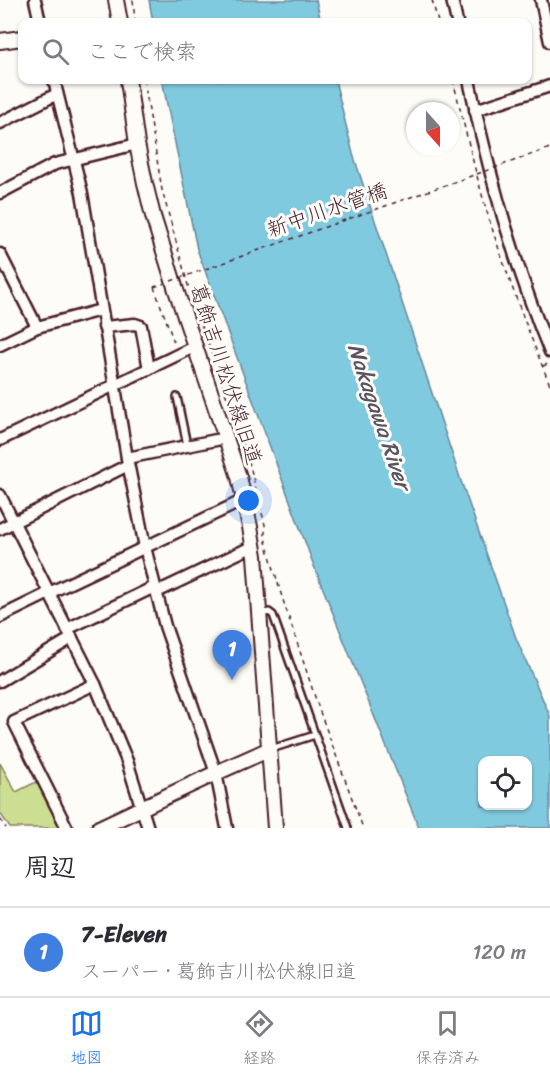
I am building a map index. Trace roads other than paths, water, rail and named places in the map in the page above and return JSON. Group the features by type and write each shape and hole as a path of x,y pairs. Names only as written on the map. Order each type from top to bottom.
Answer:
{"street":[{"path":"35,0 39,18"},
{"path":"116,0 119,18"},
{"path":"452,0 456,18"},
{"path":"541,0 550,42"},
{"path":"0,41 18,39"},
{"path":"55,84 82,194 114,385 146,547 165,626 216,773 227,828"},
{"name":"葛飾吉川松伏線旧道","path":"129,84 145,183 153,216 239,477 244,500 253,548 260,614 275,828"},
{"path":"470,84 495,192 536,317 550,352"},
{"path":"475,110 550,86"},
{"path":"0,123 57,94"},
{"path":"0,193 55,164 138,144"},
{"path":"0,254 37,327"},
{"path":"0,345 37,327 101,310"},
{"path":"104,327 135,324 141,326 149,369"},
{"path":"0,440 196,346"},
{"path":"0,529 128,461 226,438"},
{"path":"0,495 95,684 127,762 148,828"},
{"path":"0,617 244,500"},
{"path":"0,681 70,634 150,590 161,590 253,548"},
{"path":"67,828 14,722 95,684"},
{"path":"99,828 270,749"}],"lane":[{"path":"177,397 187,446"},
{"path":"260,614 269,612 273,615 348,828"},
{"path":"270,749 315,735"}],"water":[{"path":"149,0 316,0 320,18 152,18"},
{"name":"Nakagawa River","path":"163,84 336,84 353,154 461,481 516,638 550,716 550,828 419,828 314,566 197,249"}],"place":[{"name":"7-Eleven","path":"232,680"}]}
